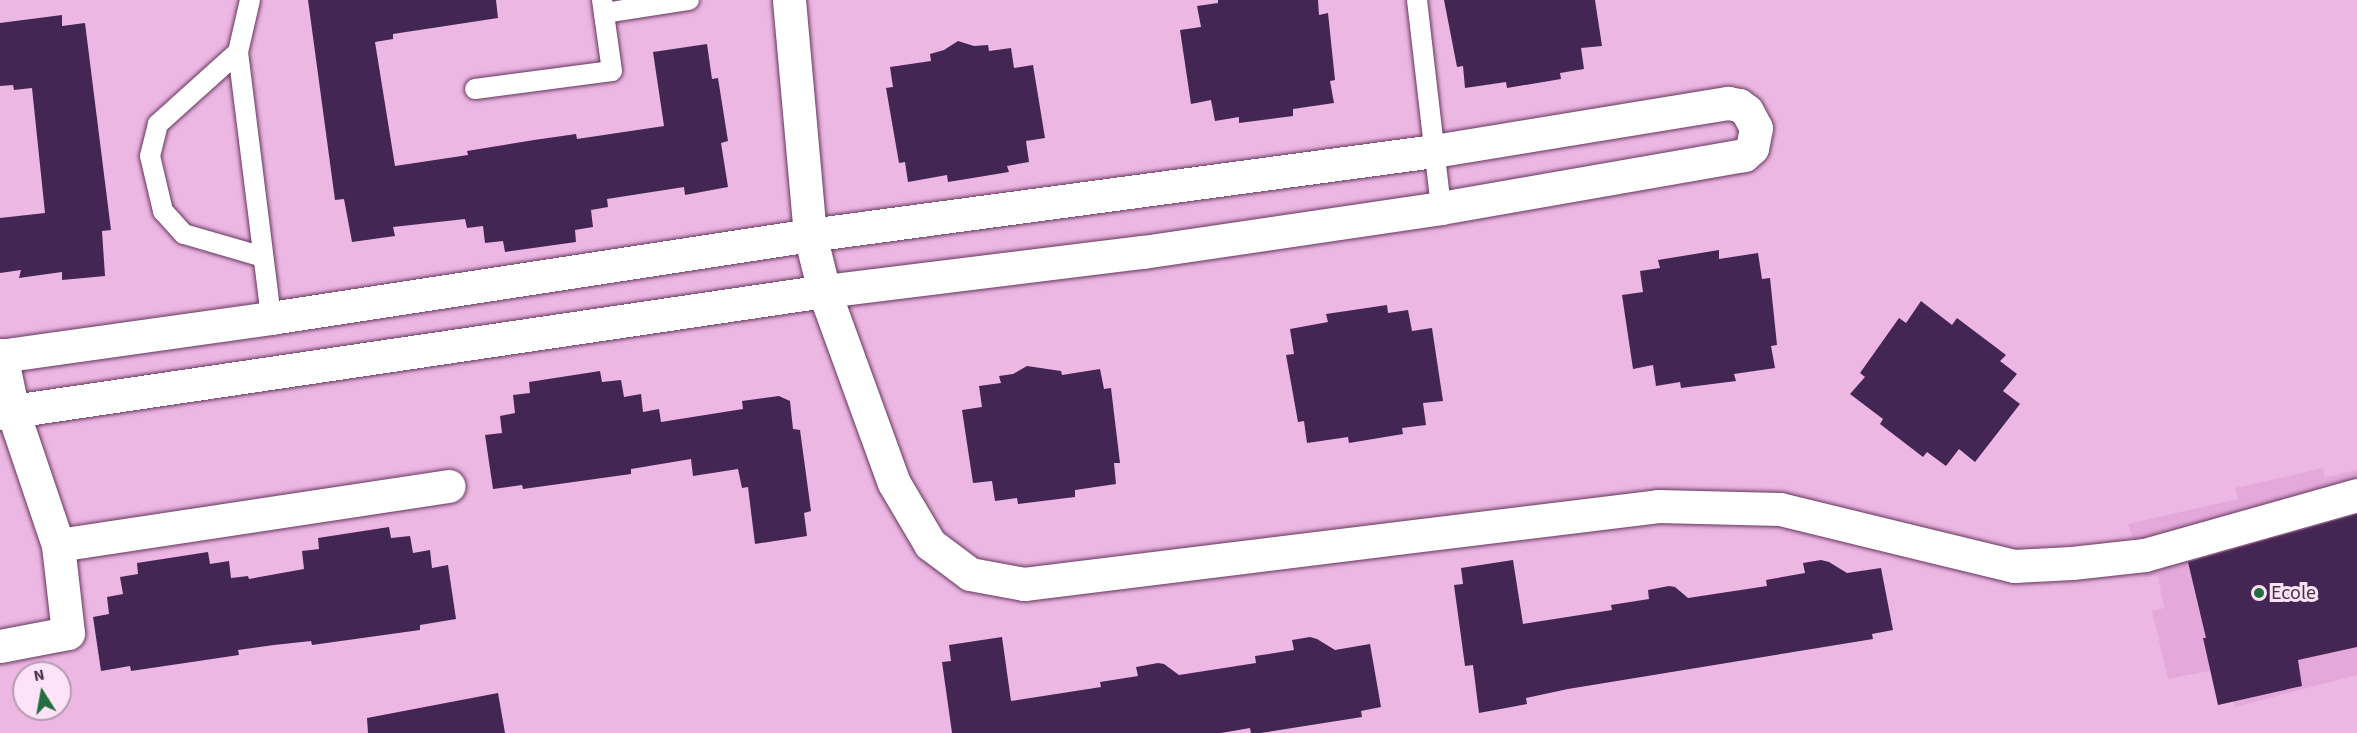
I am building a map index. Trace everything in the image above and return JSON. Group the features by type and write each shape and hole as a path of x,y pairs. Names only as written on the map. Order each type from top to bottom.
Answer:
{"street":[{"path":"789,0 810,235 824,291 894,483 930,544 970,574 1024,584 1658,506 1780,509 2014,566 2072,563 2145,555 2357,495"},
{"path":"0,646 68,633 58,545 7,412 0,356 271,318 810,235 1434,151 1728,103 1739,105 1747,111 1756,128 1752,148 1744,155 1441,208 1142,252 824,291 7,412"},
{"path":"58,545 449,486"}],"lane":[{"path":"250,0 238,52 271,318"},
{"path":"475,89 612,71 603,6 689,0"},
{"path":"1417,0 1441,208"},
{"path":"238,52 158,124 150,156 163,211 184,234 263,257"}],"shaded area":[{"name":"Ecole","path":"2323,468 2325,477 2357,470 2357,675 2235,707 2224,668 2168,679 2152,611 2164,608 2158,576 2145,577 2128,524 2238,499 2235,488"}],"building":[{"path":"308,0 496,0 498,18 393,34 393,39 375,42 395,166 468,155 467,151 534,140 576,134 577,139 664,126 653,52 707,44 712,79 718,78 728,141 721,143 728,187 685,195 684,187 607,199 608,207 591,210 593,227 575,230 576,242 505,252 503,241 485,243 483,226 467,228 465,219 393,227 395,236 352,242 344,199 335,200"},
{"path":"1218,0 1318,0 1319,15 1328,13 1335,80 1330,81 1334,103 1293,109 1293,116 1239,123 1239,117 1215,121 1211,100 1191,104 1180,30 1201,27 1197,6 1218,3"},
{"path":"1444,0 1595,0 1602,46 1581,48 1584,69 1560,73 1561,79 1507,88 1506,82 1465,88 1463,66 1457,67"},
{"path":"62,15 62,26 85,23 111,230 102,231 105,276 62,280 62,272 19,278 21,270 0,273 0,218 45,213 32,88 14,90 13,85 0,86 0,23"},
{"path":"958,41 974,46 988,45 989,51 1011,48 1014,68 1033,65 1045,138 1026,141 1029,162 1007,166 1009,172 948,182 947,175 908,182 905,162 899,163 886,88 893,87 890,67 931,61 930,54 944,50"},
{"path":"1719,250 1719,259 1758,253 1762,279 1770,278 1777,345 1771,346 1775,368 1734,374 1736,381 1681,388 1680,382 1656,386 1653,365 1633,369 1622,295 1643,292 1640,271 1660,268 1658,260"},
{"path":"1921,301 1952,325 1957,318 2006,355 2000,361 2017,374 2003,391 2020,404 1975,462 1959,449 1946,466 1927,452 1923,457 1880,424 1883,419 1850,394 1865,377 1860,373 1899,318 1906,323"},
{"path":"1387,305 1388,313 1408,310 1412,331 1432,328 1443,401 1423,403 1426,425 1402,428 1403,434 1349,443 1348,437 1307,443 1304,421 1298,422 1286,355 1294,354 1290,329 1328,322 1326,314"},
{"path":"1027,366 1061,371 1062,375 1100,369 1104,389 1111,388 1120,463 1114,463 1116,484 1075,490 1075,497 1018,504 1017,498 995,501 992,481 973,483 962,410 982,407 979,386 1001,383 999,376 1013,374"},
{"path":"600,371 602,382 621,380 624,397 641,394 643,412 659,409 661,422 743,409 742,401 779,396 790,401 793,429 800,430 811,511 804,513 807,536 755,544 748,487 742,488 738,469 693,476 691,459 631,469 631,474 523,489 522,485 493,489 485,435 502,433 500,416 515,413 513,395 530,393 529,382"},
{"path":"2357,514 2357,647 2298,660 2302,686 2218,705 2203,638 2206,638 2188,562"},
{"path":"389,527 391,538 410,536 413,553 430,550 432,568 448,565 456,619 420,625 420,630 312,645 311,641 238,650 239,655 131,671 130,666 101,671 93,617 109,614 107,597 123,594 120,577 138,574 137,563 208,552 210,564 229,561 231,578 248,576 249,579 304,569 302,551 319,549 318,538"},
{"path":"1513,560 1523,624 1612,610 1611,605 1649,599 1648,590 1669,586 1675,587 1688,598 1767,586 1766,580 1805,573 1803,563 1821,560 1847,573 1881,568 1893,630 1872,634 1873,639 1568,689 1526,698 1527,704 1479,713 1473,665 1465,666 1454,585 1463,584 1461,568"},
{"path":"1002,637 1011,701 1101,687 1100,682 1138,676 1136,667 1158,663 1164,664 1179,675 1256,663 1255,656 1294,650 1292,640 1310,637 1335,650 1370,644 1381,707 1361,711 1362,717 1261,733 1251,733 1250,728 1221,733 952,733 942,662 951,661 949,645"},
{"path":"498,693 505,733 368,733 367,718"}],"place":[{"name":"Ecole","path":"2259,593"}]}
